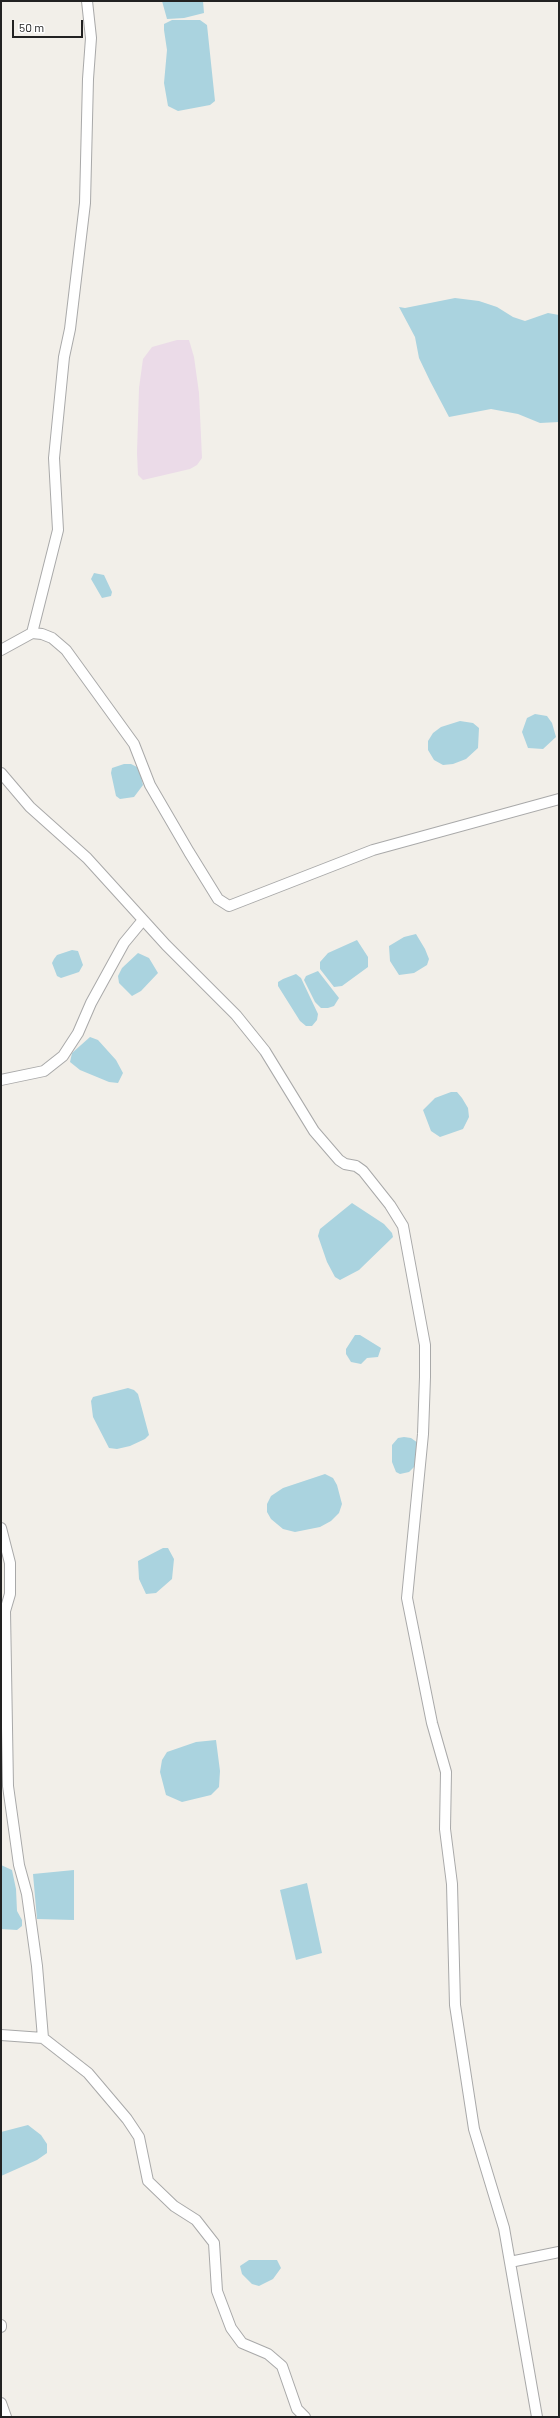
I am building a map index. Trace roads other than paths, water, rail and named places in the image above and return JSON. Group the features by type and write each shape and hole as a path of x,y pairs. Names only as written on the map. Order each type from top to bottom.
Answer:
{"street":[{"path":"32,633 58,530 54,458 64,357 70,329 85,203 88,79 91,38 87,1"},
{"path":"1,650 32,633 42,634 52,638 66,650 134,744 150,785 218,899 226,906 258,896 373,850 559,799"},
{"path":"1,773 30,807 87,858 143,920 236,1015 265,1051 314,1131 339,1160 345,1164 356,1166 363,1171 394,1210 406,1236 425,1345 424,1434 407,1598 432,1723 446,1772 444,1829 452,1884 456,2005 474,2129 504,2228 537,2417"},
{"path":"1,1080 44,1070 62,1056 78,1032 91,1003 124,943 143,920"},
{"path":"1,1528 10,1563 10,1594 5,1611 8,1786 19,1865 27,1894 35,1951 43,2038"},
{"path":"1,2035 43,2038 88,2073 127,2119 139,2137 148,2181 174,2206 196,2220 214,2243 217,2291 231,2328 242,2342 268,2354 282,2366 297,2409 305,2417"},
{"path":"510,2262 559,2252"},
{"path":"1,2403 6,2417"}],"water":[{"path":"162,1 203,1 204,13 184,18 167,19"},
{"path":"172,20 200,20 207,25 215,101 210,105 178,111 168,106 164,83 167,50 164,24"},
{"path":"455,298 479,301 497,307 513,317 525,321 548,313 559,315 559,422 540,423 518,414 491,409 449,417 419,358 415,337 399,307 405,308"},
{"path":"94,573 104,575 112,592 111,596 102,598 91,579"},
{"path":"535,714 547,716 552,723 556,737 543,749 528,748 522,732 527,718"},
{"path":"460,721 473,723 479,728 478,748 466,759 453,764 443,765 434,760 428,750 428,741 433,733 441,727"},
{"path":"124,764 131,764 139,768 143,785 134,797 120,799 116,796 111,773 112,768"},
{"path":"416,934 429,959 427,965 414,973 399,975 390,961 389,946 404,937"},
{"path":"357,940 368,957 368,967 342,986 334,987 320,969 320,962 328,953"},
{"path":"72,950 78,951 83,965 79,972 61,978 57,976 52,963 57,955"},
{"path":"138,953 149,958 158,973 141,991 132,996 119,983 118,976 122,968"},
{"path":"318,971 339,998 334,1006 321,1008 315,1002 304,980 306,976"},
{"path":"296,974 301,978 318,1014 317,1020 312,1026 306,1026 300,1021 278,986 278,982"},
{"path":"90,1037 98,1040 116,1060 123,1073 118,1083 109,1082 80,1070 70,1062 72,1053"},
{"path":"451,1092 457,1092 462,1098 468,1108 469,1117 463,1129 440,1137 431,1131 423,1110 435,1098"},
{"path":"352,1203 384,1224 392,1233 393,1237 359,1270 340,1280 335,1277 327,1262 318,1236 320,1229"},
{"path":"355,1335 360,1335 381,1348 378,1357 367,1358 361,1364 351,1362 346,1354 346,1349"},
{"path":"128,1388 134,1390 138,1394 149,1435 145,1439 130,1446 117,1449 109,1448 93,1417 91,1401 93,1397"},
{"path":"398,1438 411,1438 418,1443 416,1465 409,1472 400,1474 396,1472 392,1462 392,1445"},
{"path":"325,1474 333,1478 337,1485 342,1504 339,1513 331,1521 320,1527 295,1532 283,1529 271,1519 267,1512 267,1504 271,1496 283,1488"},
{"path":"163,1548 168,1548 174,1559 172,1579 156,1593 146,1594 139,1579 138,1561"},
{"path":"216,1740 220,1771 219,1787 211,1795 182,1802 166,1795 160,1772 162,1760 167,1752 196,1742"},
{"path":"1,1865 12,1870 16,1889 17,1911 22,1920 22,1926 17,1930 1,1929"},
{"path":"74,1870 74,1920 37,1919 33,1874"},
{"path":"307,1883 322,1953 296,1960 280,1890"},
{"path":"28,2125 41,2135 47,2144 47,2153 37,2160 1,2176 1,2132"},
{"path":"249,2260 277,2260 281,2268 273,2279 259,2286 252,2284 242,2274 240,2266"}]}
